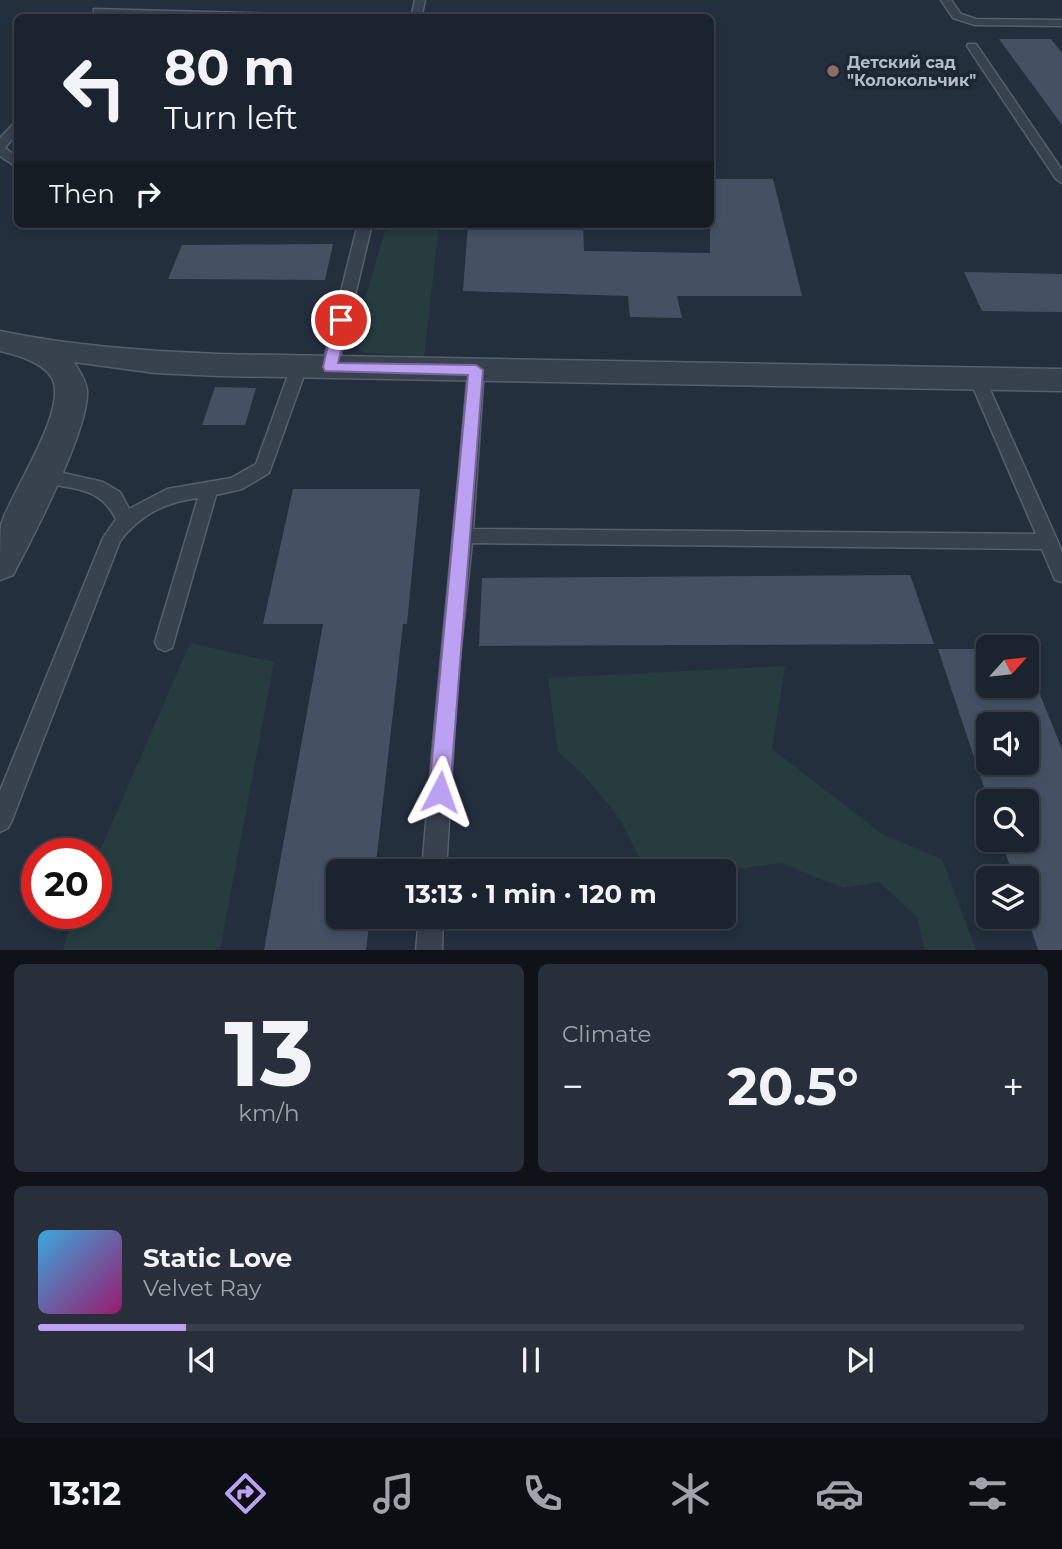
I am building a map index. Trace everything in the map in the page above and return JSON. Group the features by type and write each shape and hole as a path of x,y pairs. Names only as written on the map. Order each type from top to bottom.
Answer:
{"street":[{"path":"13,344 155,362 299,367 1062,380"},
{"path":"0,564 65,423 71,388 57,363 13,344"}],"lane":[{"path":"95,14 104,0"},
{"path":"946,0 957,16 975,22 1060,25"},
{"path":"972,46 1062,179"},
{"path":"14,128 0,148 14,160"},
{"path":"330,367 364,228"},
{"path":"0,820 112,538 126,520 141,508 173,494 209,491 236,484 263,468 299,367"},
{"path":"436,859 447,685 463,536 476,370"},
{"path":"977,378 1062,574"},
{"path":"41,475 97,487 114,497 126,520"},
{"path":"165,642 209,491"},
{"path":"463,536 1049,542"},
{"path":"429,950 430,929"}],"green space":[{"path":"386,228 439,228 424,357 363,352 353,340"},
{"path":"190,643 274,662 220,950 63,950 69,929 112,929 112,838 106,838"},
{"path":"785,666 772,749 882,834 942,859 976,950 925,950 917,917 879,882 843,888 781,863 736,869 736,859 640,859 620,819 584,775 558,752 548,678"}],"building":[{"path":"999,39 1051,39 1062,53 1062,125"},
{"path":"714,179 773,179 802,296 677,296 682,318 630,317 628,296 463,291 468,228 583,228 584,251 710,253 710,228 714,228"},
{"path":"333,244 325,280 168,279 182,245"},
{"path":"964,272 1062,274 1062,312 982,311"},
{"path":"215,387 256,388 245,425 202,425"},
{"path":"293,489 420,489 407,624 403,624 376,859 326,859 326,929 369,929 366,950 264,950 323,624 263,624"},
{"path":"910,575 934,644 479,646 482,578"},
{"path":"938,649 976,649 976,698 1040,698 1040,694 1062,749 1062,950 1038,950 1031,929 1039,929 1039,866 1010,866 1005,852 1039,852 1039,789 985,789 980,775 1039,775 1039,712 976,712 976,763"}],"place":[{"name":"Детский сад \"Колокольчик\"","path":"833,71"}],"route":[{"path":"341,320 330,367 476,370 463,536 447,685 440,792"}]}
